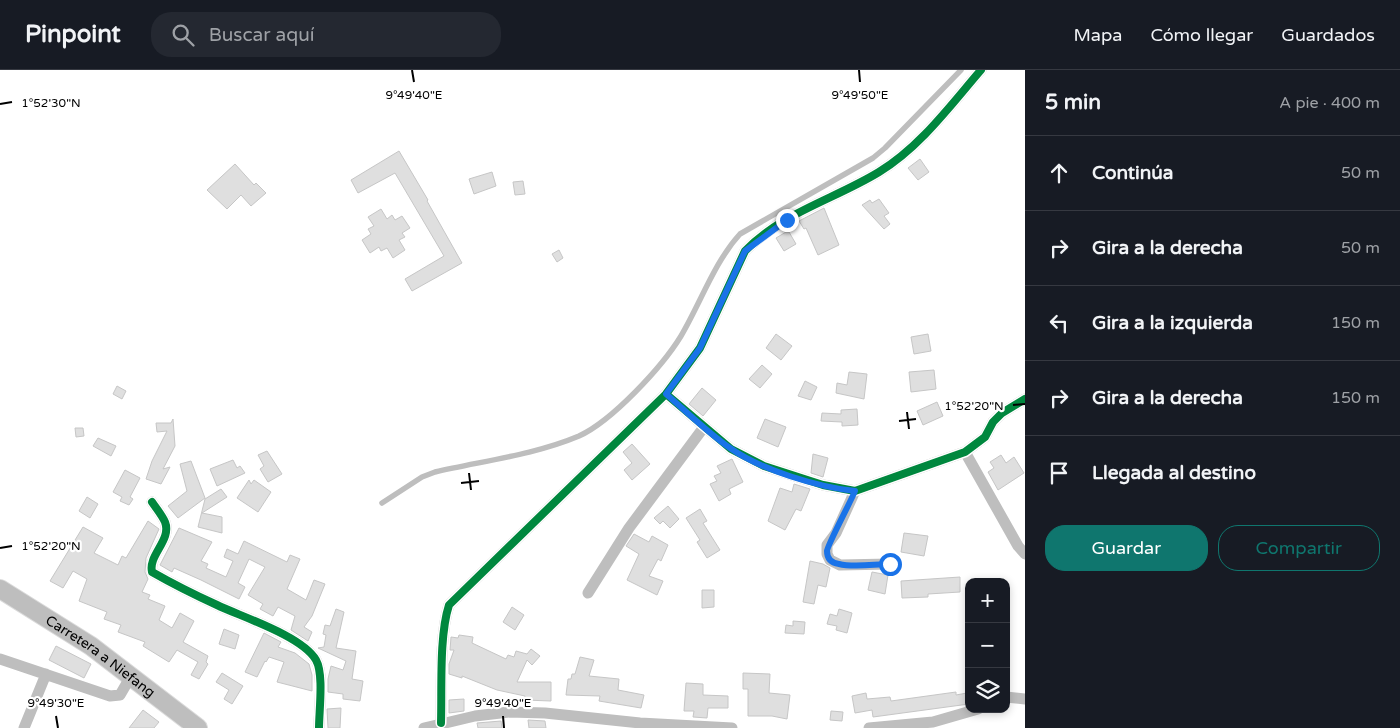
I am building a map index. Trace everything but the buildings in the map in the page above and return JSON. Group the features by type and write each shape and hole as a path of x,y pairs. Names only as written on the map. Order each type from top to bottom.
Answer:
{"main road":[{"name":"Carretera a Niefang","path":"0,589 91,646 198,728"}],"street":[{"path":"441,723 446,614 449,605 666,394 700,348 719,302 745,251 787,220 877,174 897,160 915,144 981,70"},
{"path":"666,394 731,449 764,466 823,484 855,491 965,452 985,437 993,422 1002,413 1025,399"},
{"path":"588,593 629,528 704,427"},
{"path":"965,452 1018,546 1025,554"},
{"path":"855,491 828,545 827,554 830,560 840,565 890,564"},
{"path":"152,502 165,523 166,531 151,566 152,572 192,593 286,636 313,657 318,666 320,676 320,728"},
{"path":"0,659 116,696 120,695 131,676"},
{"path":"24,728 46,674"},
{"path":"1010,698 1025,699"},
{"path":"424,728 441,723 501,713 545,713 640,723 732,728"},
{"path":"869,728 933,722 965,713"}],"lane":[{"path":"382,503 435,472 553,445 580,435 606,417 629,398 666,357 681,336 728,250 740,234 873,158 961,70"}],"cycle path":[{"path":"441,723 442,647 449,605 666,394 700,348 745,251 775,226 809,207 862,182 894,162 934,125 981,70"},
{"path":"666,394 731,449 764,466 823,485 855,491 965,452 985,437 993,422 1002,413 1025,399"},
{"path":"152,502 164,519 166,529 163,541 153,560 152,572 228,610 285,635 309,651 316,660 320,674 319,728"}],"route":[{"path":"787,220 757,240 745,251 719,302 700,348 666,394 731,449 764,466 842,490 855,491 828,545 827,554 830,560 840,565 890,564"}]}
